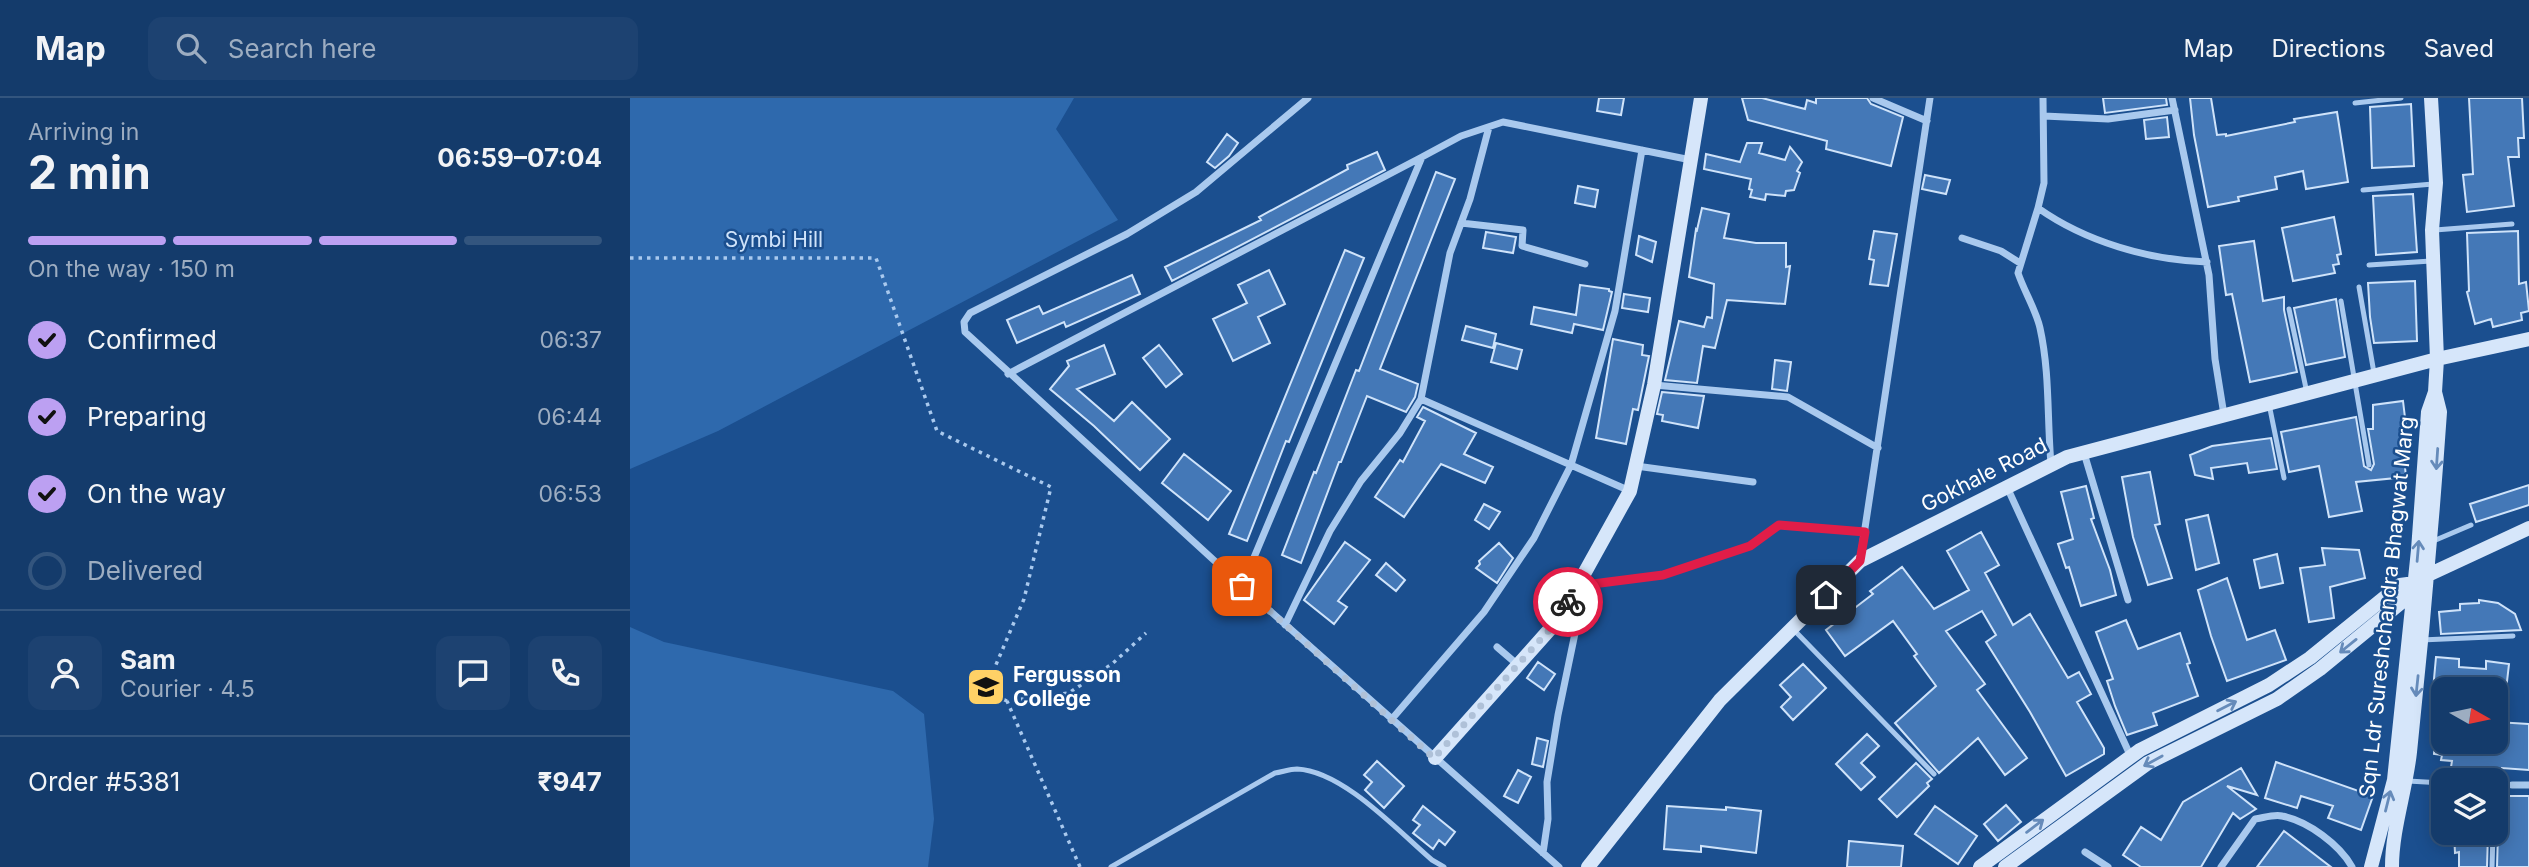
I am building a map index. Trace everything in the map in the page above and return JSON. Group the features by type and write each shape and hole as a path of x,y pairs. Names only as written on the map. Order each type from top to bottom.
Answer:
{"street":[{"path":"1308,98 1196,192 1127,233 970,313 964,322 965,332 1285,625 1559,867"},
{"path":"1434,758 1559,619 1630,491 1654,385 1701,98"},
{"path":"1873,98 1927,121"},
{"path":"1860,561 1930,98"},
{"path":"2043,98 2044,183 2018,273 2040,325 2048,374 2047,417 2051,465"},
{"path":"2172,98 2210,275 2215,359 2224,415"},
{"name":"Sqn Ldr Sureshchandra Bhagwat Marg","path":"2371,867 2394,780 2415,583 2428,412 2435,392 2437,359 2432,230 2436,183 2431,98"},
{"path":"2044,116 2108,119 2175,110"},
{"path":"1008,374 1461,136 1503,122 1691,160"},
{"path":"1285,625 1330,531 1361,481 1400,433 1421,400 1450,253 1489,127"},
{"path":"1391,720 1484,612 1534,538 1572,465 1615,311 1642,150"},
{"path":"1242,586 1422,157"},
{"path":"2038,208 2062,225 2109,243 2174,261 2207,262"},
{"path":"1461,223 1523,230 1522,246 1584,264"},
{"path":"1962,238 2001,251 2020,263"},
{"name":"Gokhale Road","path":"1588,867 1720,700 1860,561 2051,465 2084,452 2437,359 2529,339"},
{"path":"1654,385 1788,397 1878,447"},
{"name":"Sqn Ldr Sureshchandra Bhagwat Marg","path":"2392,867 2392,850 2407,781 2431,542 2441,412 2435,392"},
{"path":"1421,400 1630,491"},
{"path":"2084,452 2128,600"},
{"path":"1635,466 1753,482"},
{"path":"2007,487 2131,757"},
{"path":"1577,586 1663,575 1750,546 1779,525 1865,532"},
{"path":"2428,575 2529,528"},
{"path":"1980,867 2131,757 2269,685 2310,657 2400,585 2415,583"},
{"path":"2006,867 2148,763 2277,699 2309,677 2404,600 2415,583"},
{"path":"1543,853 1548,819 1547,782 1578,619 1577,586"},
{"path":"1497,647 1518,665"},
{"path":"2512,785 2529,785"},
{"path":"2221,867 2255,819 2281,815 2320,834 2343,854 2352,867"},
{"path":"2085,852 2108,867"}],"lane":[{"path":"2355,103 2400,98"},
{"path":"2362,190 2436,183"},
{"path":"2432,230 2512,224"},
{"path":"2369,265 2434,261"},
{"path":"2358,287 2374,376"},
{"path":"2341,301 2369,465"},
{"path":"2288,309 2307,393"},
{"path":"2269,404 2284,478"},
{"path":"2431,542 2471,525"},
{"path":"1792,628 1934,774"},
{"path":"2421,640 2512,636"},
{"path":"1111,867 1275,773 1296,769 1324,775 1349,789 1432,860 1444,867"},
{"path":"2407,781 2431,782"},
{"path":"2492,867 2493,845"}],"path":[{"path":"630,258 876,258 937,431 1051,487 1024,599 992,674 1000,698 1007,701 1069,693 1112,664 1146,633"},
{"path":"1007,701 1080,867"}],"green space":[{"name":"Symbi Hill","path":"630,98 1074,98 1056,129 1118,220 718,431 630,469"},
{"path":"630,627 664,642 893,691 924,714 934,819 928,867 630,867"}],"building":[{"path":"1599,98 1624,98 1621,115 1597,111"},
{"path":"1742,98 1762,98 1805,109 1807,100 1816,103 1816,98 1867,98 1871,104 1903,117 1891,166 1826,149 1827,141 1748,120"},
{"path":"2103,98 2166,98 2167,105 2105,113"},
{"path":"2190,98 2211,98 2217,135 2226,136 2295,122 2294,119 2337,112 2348,182 2306,189 2303,171 2275,177 2277,189 2238,197 2239,201 2208,207"},
{"path":"2469,98 2522,98 2524,138 2518,138 2519,157 2508,157 2514,206 2467,212 2463,175 2473,174"},
{"path":"2411,104 2414,166 2372,168 2370,107"},
{"path":"2167,117 2169,137 2146,139 2144,120"},
{"path":"1227,134 1238,143 1229,156 1215,168 1207,162"},
{"path":"1747,143 1762,143 1759,153 1785,160 1790,147 1802,162 1797,171 1800,173 1794,190 1786,191 1785,196 1766,194 1765,200 1750,197 1751,179 1704,169 1706,154 1740,162"},
{"path":"1377,152 1385,170 1172,281 1165,267 1261,220 1259,217 1348,169 1347,165"},
{"path":"1436,172 1455,179 1380,369 1418,384 1415,397 1406,412 1367,396 1301,563 1282,555 1356,370 1359,371"},
{"path":"1925,175 1950,180 1946,194 1922,189"},
{"path":"1578,186 1598,190 1595,207 1575,203"},
{"path":"2413,194 2417,252 2376,255 2373,196"},
{"path":"1702,208 1729,214 1724,238 1756,243 1786,243 1786,267 1790,266 1785,304 1727,300 1715,348 1703,346 1697,383 1665,380 1679,321 1704,327 1707,317 1712,318 1714,284 1689,277"},
{"path":"2334,217 2341,254 2337,255 2339,264 2333,265 2335,273 2293,281 2282,228"},
{"path":"1874,231 1897,234 1888,286 1870,284 1874,260 1869,259"},
{"path":"2518,231 2519,284 2526,282 2529,311 2521,313 2522,320 2493,327 2491,319 2475,324 2467,292 2467,233"},
{"path":"1486,232 1516,237 1513,253 1483,248"},
{"path":"1639,236 1656,242 1652,262 1636,255"},
{"path":"2254,241 2263,301 2284,297 2284,310 2297,372 2250,382 2232,294 2226,295 2219,246"},
{"path":"1345,250 1364,258 1289,442 1286,441 1247,541 1229,534"},
{"path":"1269,270 1285,304 1258,317 1270,343 1233,361 1213,319 1247,303 1238,285"},
{"path":"1132,275 1140,294 1066,327 1064,322 1017,343 1007,320 1039,306 1043,314"},
{"path":"2415,281 2417,341 2374,343 2368,283"},
{"path":"1580,285 1609,289 1612,292 1603,330 1574,324 1572,333 1531,324 1534,307 1576,315"},
{"path":"1624,294 1650,298 1648,312 1622,308"},
{"path":"2336,299 2345,357 2306,365 2294,308"},
{"path":"1466,326 1496,334 1493,348 1462,340"},
{"path":"1613,339 1643,345 1642,355 1649,356 1638,410 1633,409 1626,444 1596,438"},
{"path":"1496,343 1522,350 1517,369 1491,362"},
{"path":"1104,345 1115,374 1077,389 1114,421 1132,402 1170,439 1140,470 1050,389 1069,366 1067,361"},
{"path":"1159,345 1182,374 1166,387 1143,358"},
{"path":"1775,360 1791,362 1787,391 1772,389"},
{"path":"1662,392 1704,396 1698,428 1662,421 1663,415 1657,414"},
{"path":"2403,401 2406,426 2401,427 2406,477 2356,482 2362,511 2329,517 2319,466 2289,472 2281,432 2356,417 2364,466 2371,470 2374,464 2368,429 2373,429 2373,405"},
{"path":"1423,407 1476,433 1464,454 1493,467 1485,483 1441,464 1404,517 1375,497 1400,460 1403,462 1425,421 1417,417"},
{"path":"2271,438 2277,469 2249,473 2247,463 2211,468 2213,479 2195,475 2190,455 2212,446"},
{"path":"1184,454 1231,491 1208,520 1162,483"},
{"path":"2150,472 2160,524 2155,525 2172,578 2148,585 2133,537 2122,477"},
{"path":"2529,485 2529,505 2476,522 2470,504"},
{"path":"2086,486 2094,518 2091,519 2110,570 2116,595 2081,606 2069,567 2066,568 2058,544 2073,539 2061,492"},
{"path":"1484,504 1500,512 1489,529 1475,520"},
{"path":"2208,515 2219,563 2196,570 2186,520"},
{"path":"1981,532 1999,565 1985,573 2013,625 2030,614 2068,678 2079,672 2091,694 2077,702 2104,748 2104,754 2066,776 1986,642 1996,635 1982,611 1946,631 1985,684 1977,690 2027,758 2005,775 1978,738 1939,773 1895,723 1936,686 1893,621 1845,656 1826,630 1873,594 1870,591 1902,567 1934,609 1969,590 1947,551"},
{"path":"1345,542 1370,560 1338,601 1347,607 1334,624 1304,600"},
{"path":"1499,543 1513,558 1497,583 1476,568 1480,564 1479,561"},
{"path":"2322,548 2359,550 2365,578 2330,587 2334,618 2309,622 2300,568 2325,565"},
{"path":"2277,554 2283,583 2260,588 2254,560"},
{"path":"1386,563 1405,580 1396,591 1376,575"},
{"path":"2227,578 2247,640 2275,630 2286,660 2227,681 2198,590"},
{"path":"2479,600 2498,603 2515,614 2521,630 2441,634 2439,612 2460,610 2460,604 2479,603"},
{"path":"2126,620 2138,649 2180,633 2198,696 2153,713 2157,725 2127,735 2107,681 2113,679 2096,632"},
{"path":"2436,657 2459,659 2459,667 2486,669 2486,661 2509,664 2508,677 2434,677"},
{"path":"1538,662 1555,674 1544,690 1527,678"},
{"path":"1803,664 1826,688 1793,720 1781,707 1791,697 1780,685"},
{"path":"2508,723 2529,724 2529,770 2451,767 2452,761 2441,760 2442,755 2434,754 2508,754"},
{"path":"1867,734 1879,746 1861,763 1875,777 1861,790 1836,764"},
{"path":"1537,738 1548,741 1543,767 1532,764"},
{"path":"1377,761 1404,786 1384,808 1365,790 1372,782 1364,775"},
{"path":"2276,762 2373,796 2361,830 2328,818 2333,806 2301,796 2297,808 2265,798"},
{"path":"1916,763 1932,779 1927,783 1929,786 1897,817 1879,799"},
{"path":"2241,768 2257,795 2227,786 2256,809 2240,819 2233,813 2201,867 2141,867 2123,855 2141,827 2161,840 2183,802"},
{"path":"1518,770 1531,777 1518,803 1504,796"},
{"path":"2508,796 2529,796 2529,867 2497,867 2498,845 2508,845"},
{"path":"2006,805 2021,822 1998,841 1984,824"},
{"path":"1423,806 1455,832 1445,845 1439,840 1433,849 1413,833 1420,825 1413,820"},
{"path":"1667,806 1726,810 1726,807 1761,811 1756,853 1701,846 1701,852 1664,849"},
{"path":"1935,806 1977,836 1958,864 1915,834"},
{"path":"2284,831 2331,867 2257,867"},
{"path":"1849,841 1903,846 1901,867 1847,867"},
{"path":"2455,845 2488,845 2487,867 2459,867 2459,852 2455,853"}],"way so far":[{"path":"1242,586 1434,758 1559,619 1568,602"}],"place":[{"name":"Fergusson College","path":"986,687"}],"route":[{"path":"1568,602 1577,586 1663,575 1750,546 1779,525 1865,532 1860,561 1826,595"}]}
